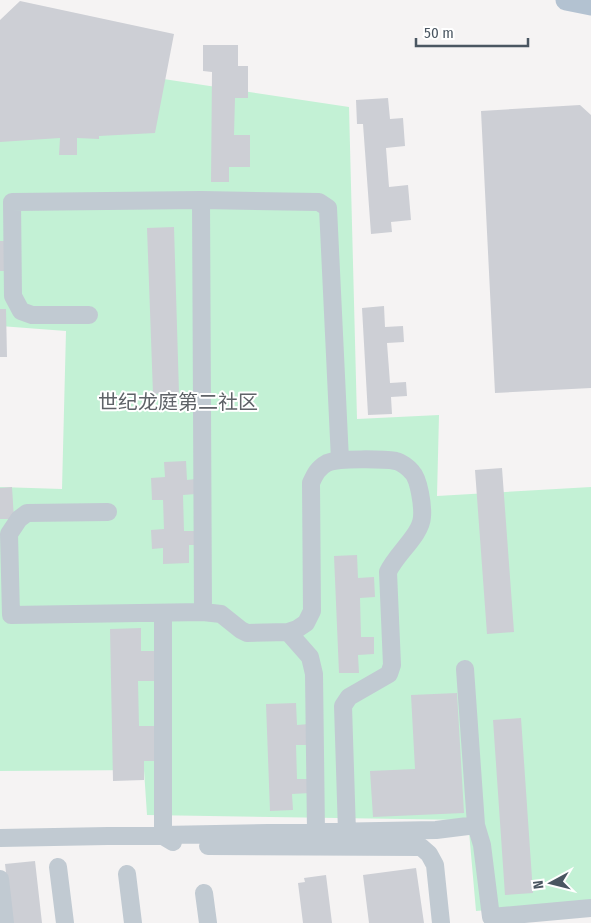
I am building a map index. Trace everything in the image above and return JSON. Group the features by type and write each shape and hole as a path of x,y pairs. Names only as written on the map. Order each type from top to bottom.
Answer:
{"main road":[{"path":"566,0 591,5"}],"street":[{"path":"200,200 203,612"},
{"path":"89,315 32,316 22,311 13,296 12,202 200,200 319,202 328,208 340,460"},
{"path":"108,512 27,513 19,519 9,534 11,615 203,612 221,614 240,630 247,633 288,632 306,623 312,611 311,483 318,469 328,462 340,460 398,462 413,473 420,492 422,517 418,530 392,562 388,572 392,664 389,674 349,697 343,706 346,832"},
{"path":"163,613 163,836"},
{"path":"288,632 310,657 314,674 316,832"},
{"path":"465,669 476,825 482,845 491,917 554,917 591,908"},
{"path":"0,838 436,830 476,825"},
{"path":"163,836 181,846 421,847 429,854 435,865 441,923"},
{"path":"58,867 65,923"},
{"path":"127,874 133,923"},
{"path":"0,879 5,923"},
{"path":"204,893 208,923"}],"green space":[{"path":"71,65 349,107 357,419 439,415 437,496 591,487 591,901 476,911 468,820 147,815 144,770 0,771 0,487 62,489 66,331 0,326 0,129"}],"building":[{"path":"20,1 174,34 155,133 99,136 99,139 77,138 77,155 59,155 60,138 0,142 0,20"},
{"path":"203,45 238,45 238,66 248,66 248,98 235,98 234,135 250,135 250,167 229,167 229,182 211,182 212,72 203,71"},
{"path":"388,98 390,119 403,118 405,146 386,148 389,187 408,185 411,220 391,222 392,232 371,234 363,124 357,124 356,100"},
{"path":"580,105 591,115 591,388 495,393 481,111"},
{"path":"174,227 179,393 153,394 147,228"},
{"path":"0,241 5,241 6,271 0,271"},
{"path":"384,306 385,327 403,326 404,342 387,343 390,383 406,382 407,396 391,397 392,414 368,415 362,308"},
{"path":"0,309 6,309 7,357 0,357"},
{"path":"186,461 187,480 195,479 196,494 183,495 184,531 195,531 196,545 189,545 189,563 163,564 163,548 152,549 151,530 164,529 163,500 152,500 151,478 165,477 164,462"},
{"path":"502,468 514,632 487,634 475,470"},
{"path":"12,487 14,519 0,519 0,488"},
{"path":"357,555 358,578 374,577 375,597 360,598 361,637 374,637 374,654 358,655 359,673 339,673 334,556"},
{"path":"141,628 141,651 154,651 155,681 138,681 139,726 158,726 158,761 144,761 144,780 113,781 110,629"},
{"path":"457,693 464,813 373,817 370,771 415,769 411,695"},
{"path":"296,703 297,725 309,724 310,745 296,745 297,779 309,779 310,793 292,794 293,810 270,811 266,704"},
{"path":"521,718 533,893 505,895 493,720"},
{"path":"35,861 42,923 12,923 5,864"},
{"path":"416,868 424,923 369,923 363,875"},
{"path":"326,875 332,923 303,923 298,883 305,882 304,878"}],"district":[{"name":"世纪龙庭第二社区","path":"178,402"}]}
